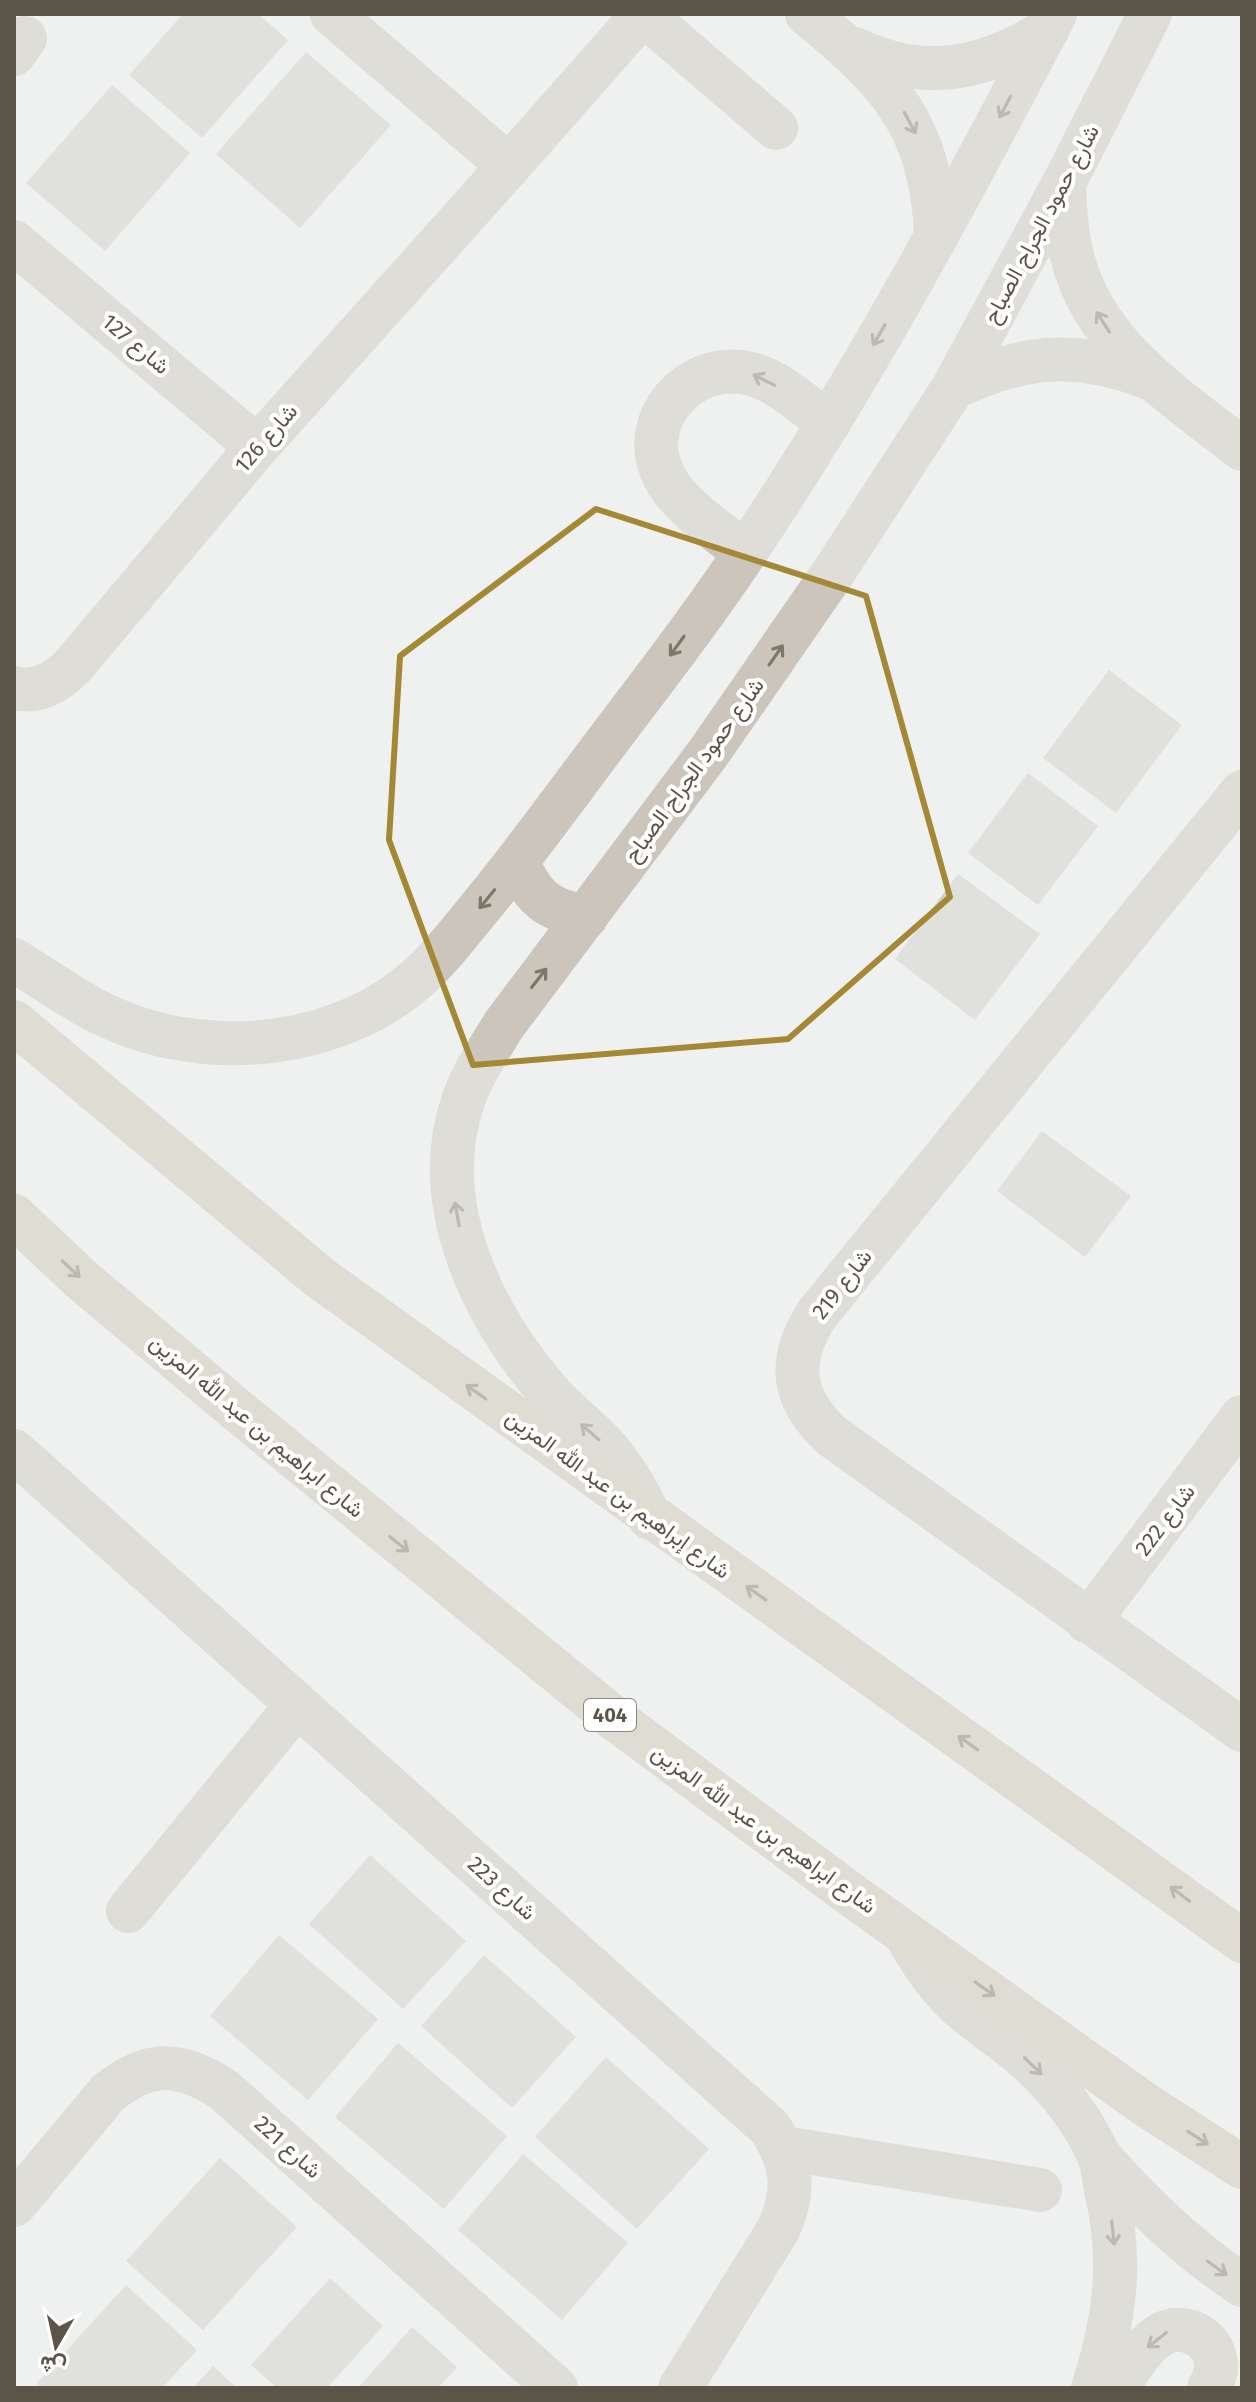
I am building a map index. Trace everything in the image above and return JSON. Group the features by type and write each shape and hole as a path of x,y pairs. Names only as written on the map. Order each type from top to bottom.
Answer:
{"main road":[{"name":"شارع إبراهيم بن عبد الله المزين","path":"14,1022 319,1277 1242,1941"},
{"name":"شارع ابراهيم بن عبد الله المزين","path":"14,1216 81,1279 249,1421 615,1719 853,1896 1146,2105 1242,2167"}],"street":[{"path":"332,14 509,166"},
{"path":"643,14 776,128"},
{"name":"شارع 126","path":"14,688 41,688 59,680 257,447 643,14"},
{"path":"807,14 842,42 887,87 905,113 919,141 933,193 936,235"},
{"name":"شارع حمود الجراح الصباح","path":"650,1518 636,1488 618,1461 550,1393 505,1333 472,1269 454,1202 452,1168 455,1134 463,1101 503,1026 727,727 833,573 953,388 1064,183 1150,14"},
{"path":"842,42 892,63 919,68 946,68 973,65 999,57 1051,22"},
{"path":"14,960 91,1008 133,1026 177,1039 222,1044 311,1034 354,1019 394,998 429,971 518,862 745,553 829,423 936,235 1051,22"},
{"path":"1064,183 1072,257 1085,293 1104,325 1154,381 1242,449"},
{"name":"شارع 127","path":"14,242 257,447"},
{"path":"953,388 1018,362 1053,358 1111,365 1154,381"},
{"path":"745,553 677,496 664,478 657,458 656,436 662,415 674,397 690,382 710,374 732,371 753,374 773,384 829,423"},
{"name":"شارع 219","path":"1242,792 817,1314 804,1334 797,1356 797,1378 803,1401 816,1421 832,1436 1242,1730"},
{"path":"518,862 526,884 542,901 563,913 586,917"},
{"name":"شارع 222","path":"1088,1622 1242,1417"},
{"name":"شارع 223","path":"14,1451 770,2128 783,2148 790,2171 791,2191 787,2211 680,2388"},
{"path":"128,1911 297,1705"},
{"path":"903,1930 918,1956 957,2004 1036,2067 1082,2124 1100,2157 1134,2196 1173,2233 1242,2285"},
{"name":"شارع 221","path":"14,2205 108,2093 125,2079 166,2067 188,2070 224,2090 556,2388"},
{"path":"783,2148 1040,2190"},
{"path":"1093,2388 1109,2331 1117,2282 1113,2230 1100,2157"},
{"path":"1116,2388 1158,2336 1182,2329 1205,2340 1213,2351 1215,2376 1209,2388"}],"highlighted area":[{"path":"596,509 866,596 950,897 788,1039 473,1065 389,840 400,656"}],"building":[{"path":"183,14 258,14 288,40 202,138 129,75"},
{"path":"306,52 391,125 300,228 216,154"},
{"path":"112,85 190,153 105,251 26,183"},
{"path":"1109,670 1182,725 1116,813 1043,758"},
{"path":"1028,773 1098,826 1038,905 968,853"},
{"path":"958,874 1040,934 975,1020 895,959"},
{"path":"1042,1131 1131,1196 1085,1257 997,1191"},
{"path":"370,1855 466,1941 403,2009 309,1924"},
{"path":"279,1935 378,2019 308,2100 210,2016"},
{"path":"484,1955 576,2037 512,2108 421,2026"},
{"path":"398,2043 507,2136 444,2209 335,2117"},
{"path":"606,2057 709,2149 637,2229 535,2137"},
{"path":"523,2154 628,2243 562,2320 458,2230"},
{"path":"220,2158 297,2227 203,2330 126,2261"},
{"path":"330,2278 383,2326 327,2388 277,2388 251,2365"},
{"path":"126,2285 197,2350 162,2388 42,2388 37,2383"},
{"path":"412,2327 457,2367 438,2388 358,2388"},
{"path":"213,2366 237,2388 193,2388"}]}
